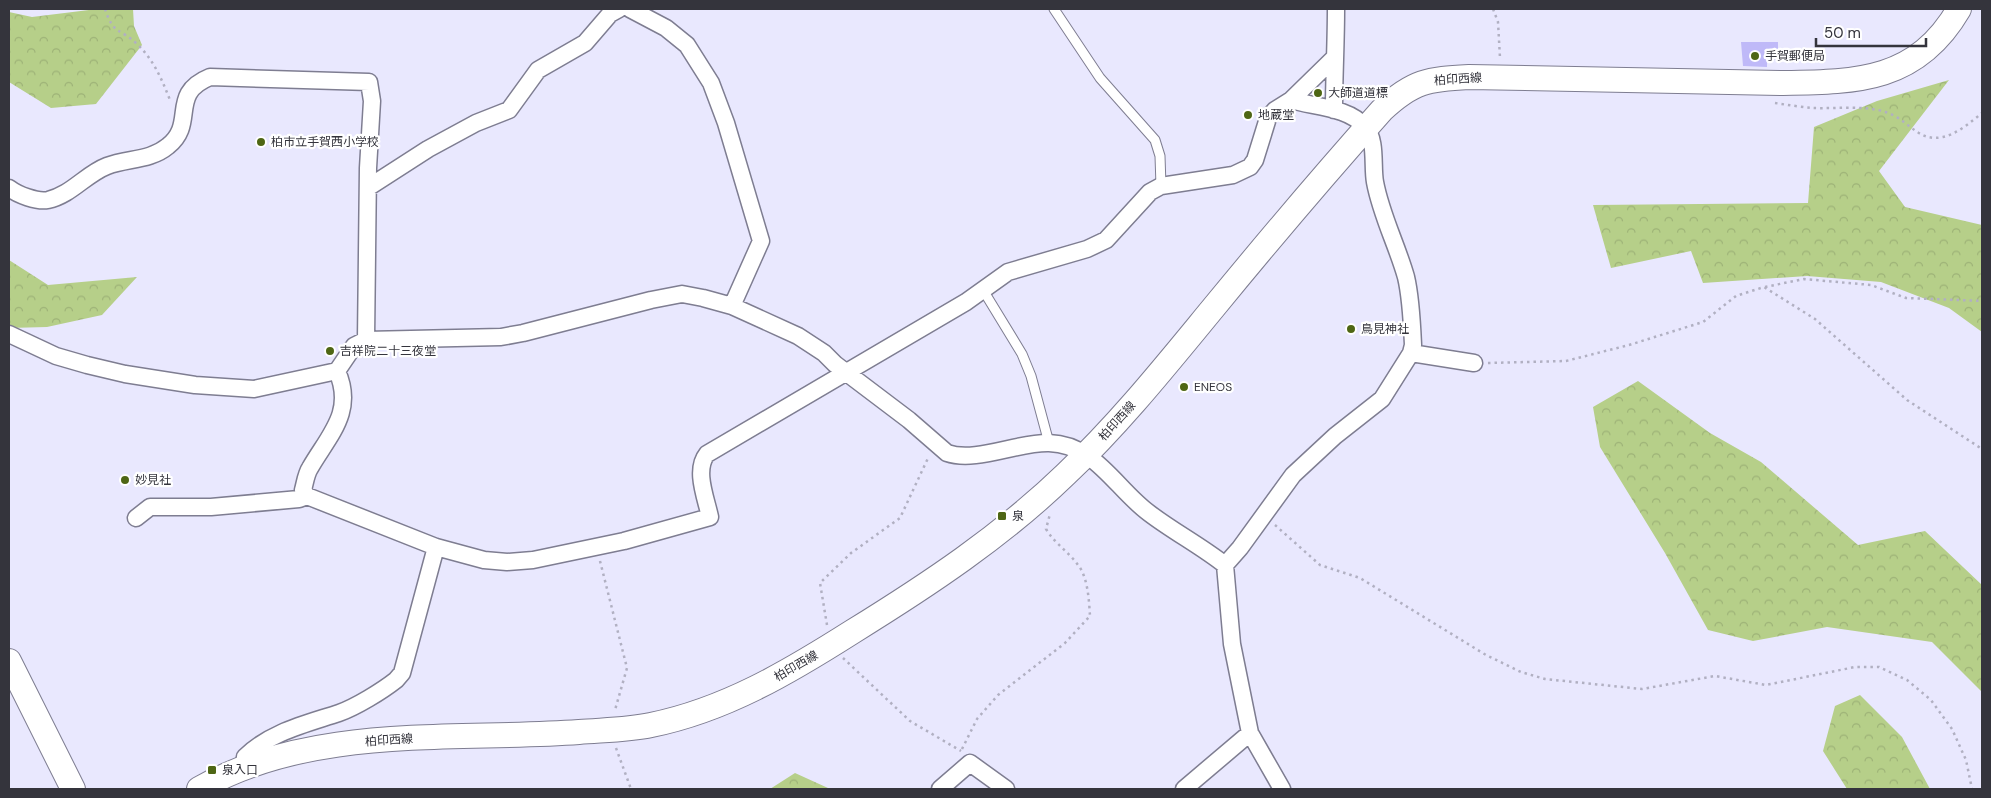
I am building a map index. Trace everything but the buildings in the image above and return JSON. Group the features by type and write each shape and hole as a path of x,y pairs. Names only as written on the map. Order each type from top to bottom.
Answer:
{"main road":[{"name":"柏印西線","path":"199,789 244,768 282,756 360,742 609,730 647,726 711,708 752,691 831,646 954,565 1003,530 1047,492 1086,454 1156,377 1286,220 1366,128 1400,93 1418,83 1440,78 1501,77 1784,82 1825,82 1870,78 1894,71 1915,59 1933,45 1959,9"},
{"path":"9,662 73,789"}],"street":[{"path":"369,187 428,148 476,123 508,110 538,70 585,43 610,14 619,9"},
{"path":"630,9 666,28 687,45 711,83 726,123 761,241 732,306"},
{"path":"1334,110 1333,59 1336,48 1336,9"},
{"path":"337,372 342,384 340,419 333,435 309,469 303,490 307,496 436,547 484,560 507,562 533,560 664,532 710,517 700,473 701,462 707,454 844,371 920,329 983,290 1008,272 1087,249 1106,240 1150,192 1161,186 1233,175 1250,167 1255,160 1268,118 1275,110 1291,100 1333,59"},
{"path":"9,188 31,198 47,200 69,191 108,166 150,157 169,146 182,130 185,99 189,91 198,82 210,77 369,82 372,100 366,340"},
{"path":"1282,789 1250,733 1232,644 1225,565 1240,548 1293,475 1311,457 1382,399 1411,353 1413,330 1406,277 1388,232 1375,182 1373,151 1366,128 1352,117 1334,110 1291,100"},
{"path":"9,334 56,356 125,374 195,385 254,389 337,372 354,346 366,340 501,336 523,333 651,300 682,294 732,306 798,336 824,353 844,371 936,441 947,452 956,456 1049,443 1074,447 1086,454 1144,510 1225,565"},
{"path":"1411,353 1474,363"},
{"path":"136,518 150,507 211,507 299,499 307,496"},
{"path":"244,768 245,757 275,736 316,719 341,712 396,680 402,673 436,547"},
{"path":"1184,789 1250,733"},
{"path":"940,789 965,757 1006,789"}],"lane":[{"path":"1054,9 1100,78 1155,140 1160,156 1161,186"},
{"path":"983,290 1022,354 1032,376 1049,443"}],"path":[{"path":"105,9 111,26 137,44 156,67 171,103"},
{"path":"1493,9 1498,22 1501,77"},
{"path":"1774,103 1814,108 1848,108 1893,114 1916,133 1928,137 1944,137 1963,128 1982,113"},
{"path":"1474,363 1512,364 1566,361 1703,322 1736,296 1764,287 1804,279 1870,285 1906,298 1982,301"},
{"path":"1764,287 1815,318 1907,400 1982,449"},
{"path":"936,441 900,518 851,553 820,583 831,646 910,721 965,757 977,719 998,695 1065,643 1090,616 1089,598 1079,566 1052,540 1046,529 1053,503 1047,492"},
{"path":"1264,515 1320,565 1360,578 1486,655 1521,672 1545,678 1642,689 1716,676 1766,685 1855,667 1879,667 1907,680 1931,700 1952,729 1966,760 1972,789"},
{"path":"596,547 627,668 609,730 631,789"}],"green space":[{"path":"97,9 133,9 134,26 142,45 96,104 51,108 9,82 9,12 32,17"},
{"path":"1949,80 1879,171 1905,207 1982,225 1982,332 1949,308 1881,282 1807,276 1703,283 1691,251 1611,268 1593,205 1808,203 1814,127 1877,101"},
{"path":"9,260 48,285 137,277 102,315 47,327 9,328"},
{"path":"1638,381 1710,433 1761,462 1858,545 1925,531 1982,585 1982,692 1932,642 1827,627 1753,641 1708,630 1665,553 1600,447 1593,407"},
{"path":"1860,695 1902,737 1930,789 1847,789 1823,751 1835,706"},
{"path":"795,773 828,788 830,789 770,789"}],"place":[{"name":"手賀郵便局","path":"1755,56"},
{"name":"大師道道標","path":"1318,93"},
{"name":"地蔵堂","path":"1248,115"},
{"name":"柏市立手賀西小学校","path":"261,142"},
{"name":"鳥見神社","path":"1351,329"},
{"name":"吉祥院二十三夜堂","path":"330,351"},
{"name":"ENEOS","path":"1184,387"},
{"name":"妙見社","path":"125,480"},
{"name":"泉","path":"1002,516"},
{"name":"泉入口","path":"212,770"}]}
